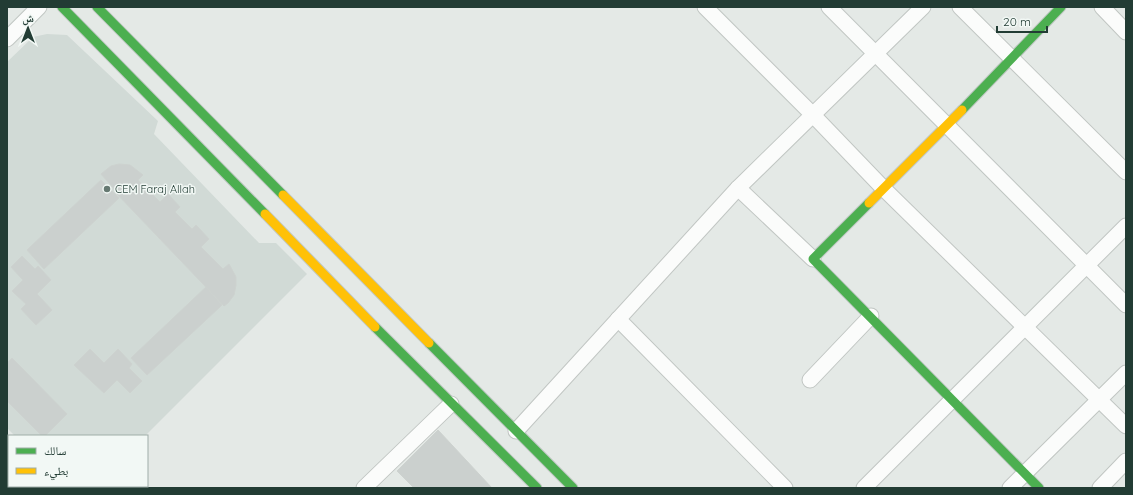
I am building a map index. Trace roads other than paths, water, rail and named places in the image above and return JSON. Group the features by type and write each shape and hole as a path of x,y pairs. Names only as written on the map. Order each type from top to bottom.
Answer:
{"main road":[{"path":"62,7 451,404 537,488"},
{"path":"97,7 573,488"},
{"path":"1039,488 813,259 948,124 1061,7"}],"street":[{"path":"705,7 813,115 884,189 1126,426"},
{"path":"829,7 948,124 1126,305"},
{"path":"516,431 738,188 923,7"},
{"path":"960,7 1126,172"},
{"path":"1102,7 1126,32"},
{"path":"7,39 34,9"},
{"path":"738,188 813,259"},
{"path":"864,488 1126,226"},
{"path":"810,380 870,316"},
{"path":"618,319 785,488"},
{"path":"1010,488 1126,373"},
{"path":"364,488 451,404"},
{"path":"1100,488 1126,461"}],"place":[{"name":"CEM Faraj Allah","path":"107,189"}]}
